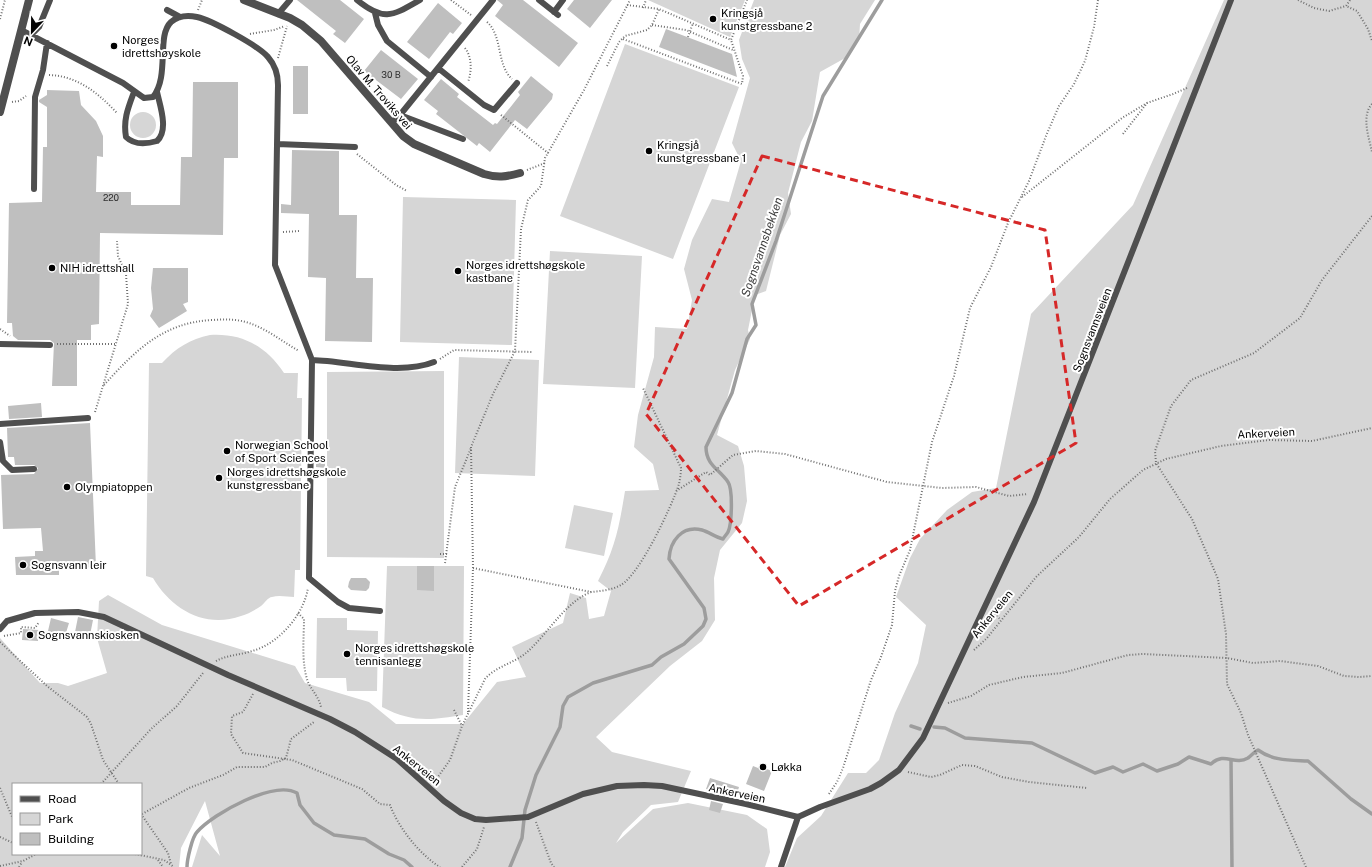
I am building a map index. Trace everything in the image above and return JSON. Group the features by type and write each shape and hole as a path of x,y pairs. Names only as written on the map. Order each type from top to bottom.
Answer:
{"street":[{"path":"0,112 29,0"},
{"name":"Olav M. Troviks vei","path":"244,0 302,25 321,41 403,136 414,144 496,178 520,173"}],"lane":[{"path":"31,35 39,27 50,0"},
{"path":"278,14 290,0"},
{"path":"357,0 375,13 395,14 420,0"},
{"path":"392,122 400,115 493,0"},
{"path":"539,0 556,13 563,0"},
{"name":"Sognsvannsveien","path":"959,661 1037,495 1231,0"},
{"path":"167,10 180,17"},
{"path":"375,13 378,25 387,41 431,77"},
{"path":"134,92 126,111 126,137 135,143 151,143 157,141 162,134 163,122 157,92 164,61 164,35 169,24 180,17 192,16 203,19 261,50 269,58 278,79 274,239 275,265 312,358 309,578 338,602 348,608 380,611"},
{"path":"21,30 123,83 144,98 153,97 157,92"},
{"path":"34,189 36,89 41,75 46,43"},
{"path":"438,68 464,90 484,105 494,110 517,83"},
{"path":"400,115 463,139"},
{"path":"277,144 352,147"},
{"path":"0,344 50,345"},
{"path":"312,358 383,367 424,366 434,362"},
{"path":"0,424 88,418"},
{"path":"0,442 3,461 12,470 34,469"},
{"name":"Ankerveien","path":"0,629 7,621 29,614 46,612 87,613 104,617 143,636 209,664 256,687 319,714 355,732 397,759 430,786 444,801 461,813 486,820 534,815 583,794 617,786 644,784 662,786 798,817"},
{"path":"781,867 798,817 820,807 870,789 899,770 923,738 959,661"}],"path":[{"path":"0,19 6,0"},
{"path":"198,10 202,0"},
{"path":"451,0 492,26 506,72 517,83"},
{"path":"446,563 455,487 493,394 515,351 520,229 528,200 541,186 548,153 584,90 630,0"},
{"path":"643,8 646,0"},
{"path":"623,39 742,84 743,76 731,40 747,0"},
{"path":"820,807 837,782 871,680 882,657 892,625 895,591 899,576 910,550 932,442 954,376 970,308 991,267 1008,223 1030,181 1046,136 1059,106 1074,84 1085,61 1094,27 1098,0"},
{"path":"1298,0 1314,8 1329,11 1346,6 1350,0"},
{"path":"627,5 659,9 731,40"},
{"path":"1346,6 1357,11 1368,29 1372,41"},
{"path":"607,66 615,49 623,39 647,30 652,25 659,9"},
{"path":"688,37 693,23"},
{"path":"245,35 274,30 288,24 279,56 276,60"},
{"path":"652,25 690,31 734,50"},
{"path":"460,40 468,52 471,65 469,79 464,90"},
{"path":"41,75 57,76 78,82 94,90 117,113"},
{"path":"1021,197 1122,118 1147,103 1179,92 1198,81"},
{"path":"11,102 19,101 36,89"},
{"path":"1123,134 1147,103"},
{"path":"1372,104 1369,108 1366,124 1372,152"},
{"path":"494,110 548,153"},
{"path":"352,147 392,182 407,191"},
{"path":"520,173 545,163"},
{"path":"1306,867 1241,713 1226,684 1226,634 1218,579 1192,519 1156,463 1155,451 1171,406 1191,380 1254,354 1300,318 1322,280 1372,216"},
{"path":"274,239 285,231 300,231"},
{"path":"88,418 95,412 126,314 129,294 126,274 118,256 117,241"},
{"path":"104,385 124,362 152,340 178,326 201,320 228,319 251,324 312,358"},
{"path":"58,344 116,344"},
{"path":"434,362 454,350 533,352"},
{"path":"430,786 446,768 453,754 468,712 485,679 490,673 513,662 526,653 577,599 591,592 611,589 622,584 631,576 649,548 676,491 681,468 643,388"},
{"name":"Ankerveien","path":"959,661 983,642 1000,619 1036,577 1079,537 1110,499 1143,470 1156,463 1186,453 1221,446 1269,440 1312,441 1372,428"},
{"path":"468,712 473,568 471,447"},
{"path":"676,491 706,472 710,475 733,455 756,451 786,454 887,482 954,488 961,486 976,487 1009,496 1019,494 1037,495"},
{"path":"440,554 447,554"},
{"path":"473,568 591,592"},
{"path":"102,783 151,729 177,706 209,664 220,658 254,651 267,645 284,630 298,613 307,594"},
{"path":"985,607 1000,619"},
{"path":"286,758 291,739 310,726 319,714 321,707 319,699 308,682 304,654 304,619 298,613"},
{"path":"0,637 21,633 21,628 35,628"},
{"path":"0,642 46,686 86,717 91,724 103,760 118,783"},
{"path":"938,706 971,696 989,686 1024,677 1062,673 1128,655 1143,654 1227,658 1253,663 1280,661 1318,666 1344,676 1372,676"},
{"path":"256,687 244,712 232,716 231,734 243,753 286,758 362,789 380,804 390,805 405,835 433,863 440,867"},
{"path":"454,710 462,726"},
{"path":"142,813 189,788 223,775 237,767 265,767 272,762 286,758"},
{"path":"899,770 931,777 940,775 962,765 975,766 1002,777 1029,782 1087,788"},
{"path":"0,788 12,817"},
{"path":"142,815 168,853 171,864"},
{"path":"534,815 554,867"},
{"path":"462,867 477,849 486,820"},
{"path":"0,837 12,843"},
{"path":"19,867 23,861 34,855"},
{"path":"139,855 171,864 174,867"},
{"path":"158,860 163,867"},
{"path":"0,866 23,861"}],"highlighted area":[{"path":"762,156 1045,230 1076,443 799,606 646,414"}],"green space":[{"name":"Kringsjå kunstgressbane 2","path":"648,0 745,0 730,37"},
{"path":"754,0 875,0 860,24 859,40 847,57 820,72 812,121 801,142 788,193 791,214 780,235 766,291 755,295 748,330 750,339 735,370 717,435 738,446 744,466 747,501 742,523 720,550 714,578 715,620 702,641 670,666 596,737 612,752 691,771 678,802 651,805 623,832 616,843 653,809 688,803 747,815 767,829 770,852 765,867 192,867 202,835 220,856 205,801 181,848 179,867 0,867 0,638 40,683 58,683 68,686 107,673 97,638 99,601 108,595 162,625 295,666 305,683 369,702 396,724 463,724 497,682 526,677 512,647 563,623 570,593 586,598 589,619 604,616 611,591 598,581 609,558 616,538 625,491 659,490 653,464 634,447 638,415 654,357 655,327 687,329 692,300 684,269 692,240 712,199 729,202 741,161 732,143 750,78 742,59 739,40"},
{"path":"1224,0 1372,0 1372,867 785,867 797,838 821,816 848,773 866,773 879,760 895,713 918,663 926,625 896,597 910,558 920,539 947,510 972,492 996,488 1031,314 1133,205"},
{"name":"Kringsjå kunstgressbane 1","path":"625,44 739,87 673,259 560,216"},
{"path":"143,112 152,116 156,125 152,134 143,138 134,134 130,125 134,116"},
{"name":"Norges idrettshøgskole kastbane","path":"403,197 516,200 512,345 400,342"},
{"path":"550,251 642,256 635,388 543,384"},
{"path":"210,335 233,336 243,339 252,343 269,355 284,373 298,373 297,398 302,398 300,570 295,570 294,597 271,597 261,606 246,614 228,619 215,620 190,614 179,607 160,589 153,578 146,576 149,363 162,363 184,345 196,339"},
{"path":"459,357 539,360 535,476 455,473"},
{"path":"444,371 444,558 327,557 327,372"},
{"path":"574,505 613,513 604,556 565,548"},
{"path":"387,566 464,566 463,715 422,719 403,716 382,707"},
{"name":"Norges idrettshøgskole tennisanlegg","path":"317,618 347,618 347,630 378,631 377,691 347,691 346,678 316,678"}],"building":[{"path":"297,0 340,0 364,19 345,43 333,34 336,31"},
{"path":"497,0 523,0 578,43 559,67 495,16 503,5"},
{"path":"574,0 612,0 590,28 567,9"},
{"path":"438,3 462,23 453,34 450,32 429,59 407,42"},
{"path":"666,29 732,54 737,77 659,47"},
{"path":"381,50 418,79 401,99 364,71"},
{"path":"293,66 308,66 308,114 293,114"},
{"path":"531,76 553,94 552,99 527,129 515,120 490,152 479,143 477,146 436,114 438,111 424,100 441,79 459,94 457,97 493,125 495,123 497,124 520,95 518,92"},
{"path":"193,82 238,82 238,158 224,158 223,235 100,233 99,324 91,325 91,340 77,340 77,386 52,386 54,343 50,340 18,340 13,336 12,323 7,323 9,203 42,202 43,147 47,147 47,107 39,102 39,100 47,95 47,90 79,91 81,105 96,121 103,136 103,157 97,156 96,192 131,192 131,205 180,205 181,157 192,157"},
{"path":"292,150 339,151 339,215 357,215 356,278 373,278 372,342 325,341 326,278 308,277 309,214 281,213 281,204 291,205"},
{"path":"153,268 188,268 188,302 183,304 187,311 159,328 150,316 153,309 151,288"},
{"path":"41,403 42,417 9,419 8,406"},
{"name":"Olympiatoppen","path":"90,423 96,567 59,569 59,575 16,575 15,557 35,556 35,551 43,551 41,528 3,529 1,475 34,474 38,468 34,465 15,465 14,457 8,457 7,428"},
{"path":"325,459 325,468 316,467 316,460"},
{"path":"417,566 434,566 434,591 417,590"},
{"path":"351,578 366,578 370,582 369,588 366,591 351,590 348,587"},
{"path":"78,617 93,620 90,635 75,632"},
{"path":"51,618 69,623 65,636 48,631"},
{"name":"Sognsvannskiosken","path":"23,629 39,630 38,641 22,640"},
{"path":"753,766 758,768 759,766 772,771 764,791 746,784"},
{"path":"710,778 739,787 736,797 706,789"},
{"path":"711,801 723,804 720,813 709,810"}],"waterway":[{"name":"Sognsvannsbekken","path":"510,867 522,838 525,810 536,775 560,727 563,706 568,697 593,683 652,665 661,657 684,644 703,626 706,619 704,608 669,559 670,552 678,536 683,532 695,529 702,530 723,539 728,532 731,507 730,486 711,463 708,458 706,447 732,393 747,339 756,325 752,304 776,241 823,96 882,0"},
{"path":"911,726 920,729"},
{"path":"934,727 945,728 965,738 1032,743 1095,773 1113,767 1123,772 1143,764 1157,771 1178,764 1189,757 1211,764 1216,760 1225,758 1243,760 1258,750 1264,754 1276,758 1308,761 1351,799 1372,814"},
{"path":"1231,760 1232,867"},
{"name":"Sognsvannsbekken","path":"187,867 193,839 197,832 205,824 245,800 274,791 287,790 297,793 300,805 314,823 334,835 365,839 389,854 404,860 412,867"}],"place":[{"name":"Kringsjå kunstgressbane 2","path":"713,19"},
{"name":"Norges idrettshøyskole","path":"114,46"},
{"name":"Kringsjå kunstgressbane 1","path":"649,151"},
{"name":"NIH idrettshall","path":"52,268"},
{"name":"Norges idrettshøgskole kastbane","path":"458,271"},
{"name":"Norwegian School of Sport Sciences","path":"227,451"},
{"name":"Norges idrettshøgskole kunstgressbane","path":"219,478"},
{"name":"Olympiatoppen","path":"67,487"},
{"name":"Sognsvann leir","path":"23,565"},
{"name":"Sognsvannskiosken","path":"30,635"},
{"name":"Norges idrettshøgskole tennisanlegg","path":"347,654"},
{"name":"Løkka","path":"763,767"}]}
